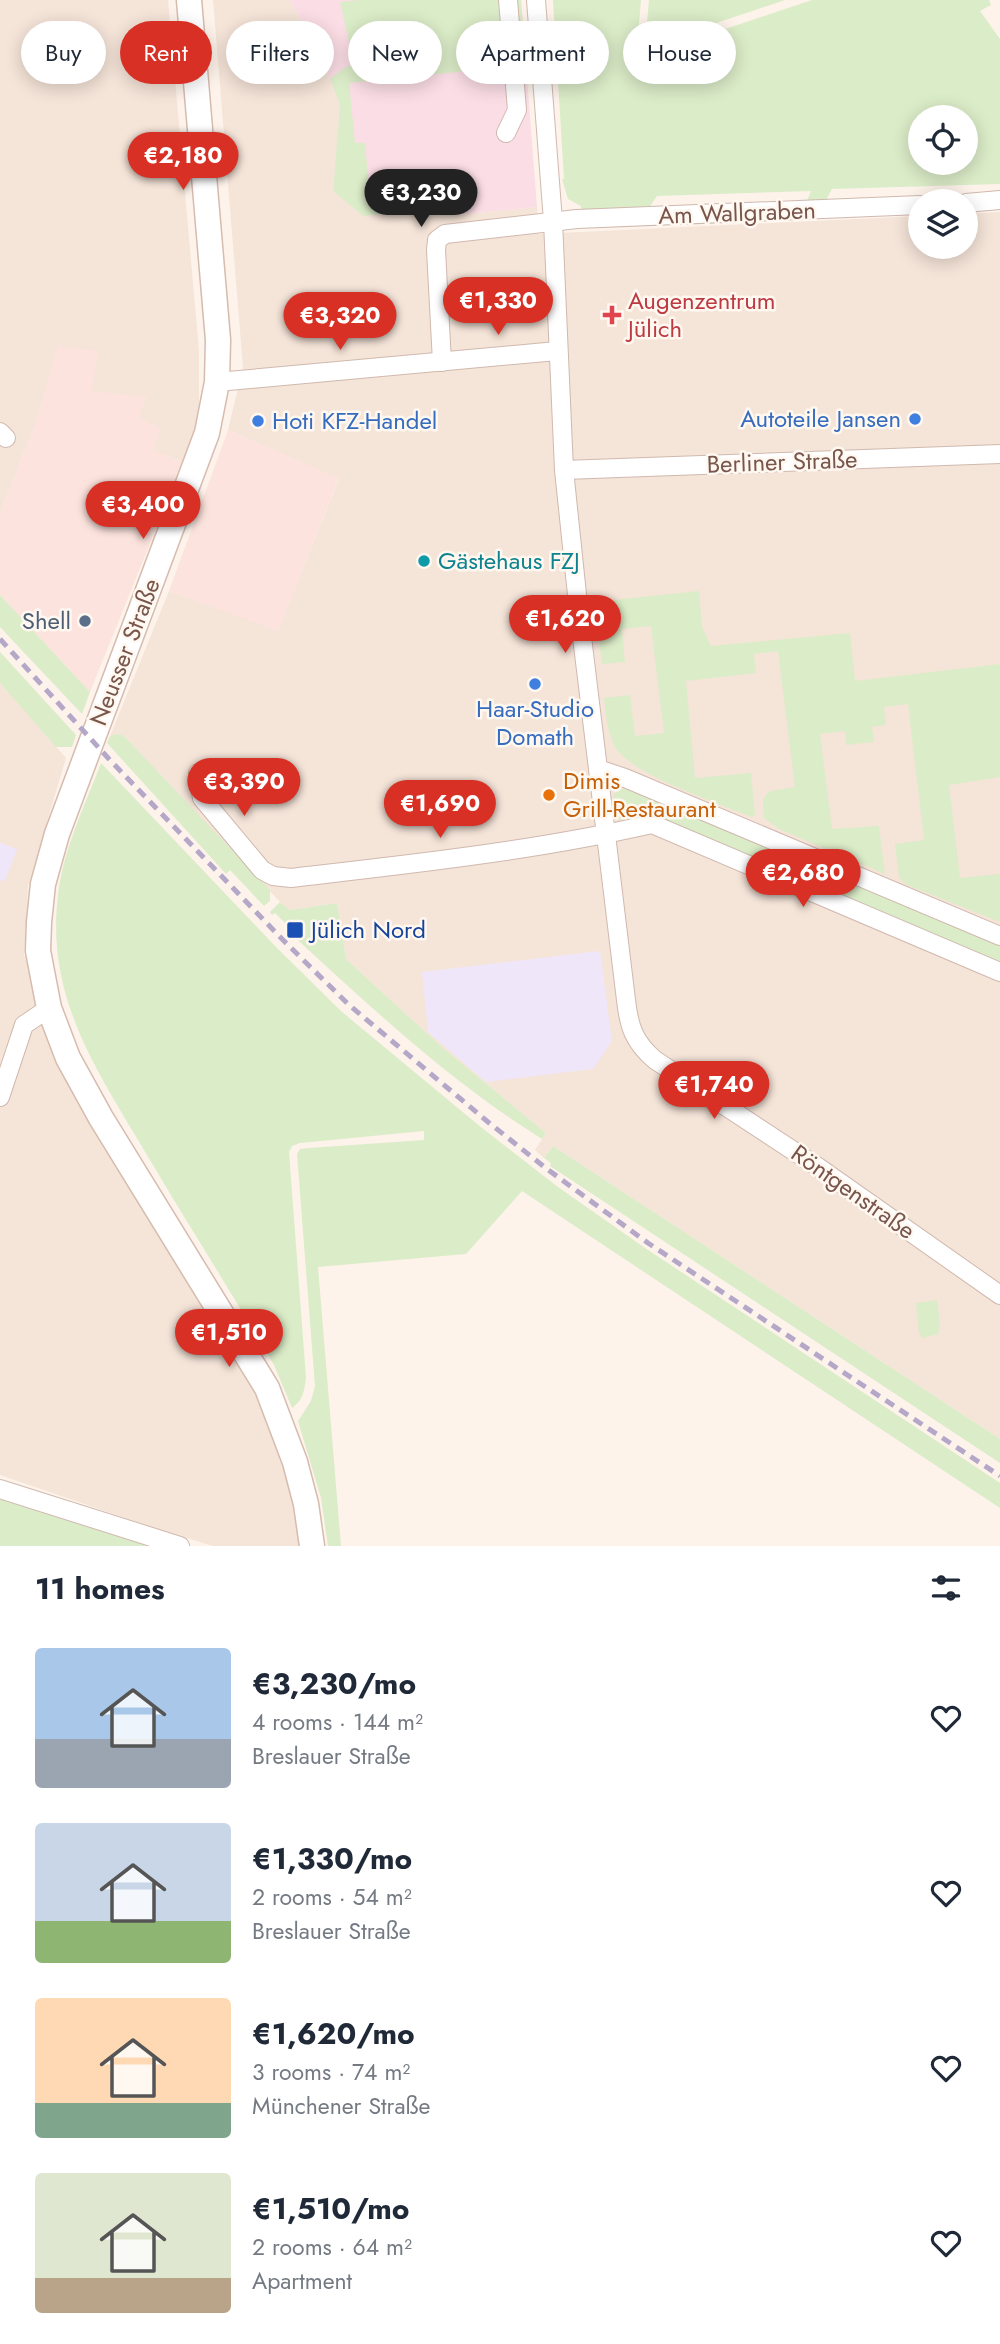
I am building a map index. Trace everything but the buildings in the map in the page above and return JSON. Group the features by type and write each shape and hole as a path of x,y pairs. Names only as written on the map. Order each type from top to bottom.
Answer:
{"main road":[{"name":"Neusser Straße","path":"189,0 215,294 217,383 207,433 57,834 43,884 38,951 49,1008 68,1058 101,1118 267,1388 295,1462 306,1504 312,1546"}],"street":[{"path":"506,134 517,110 508,0"},
{"name":"Röntgenstraße","path":"536,0 553,221 564,470 628,1019 642,1048 656,1060 818,1167 1000,1294"},
{"path":"978,202 1000,200"},
{"name":"Am Wallgraben","path":"442,362 437,240 444,234 577,219 908,205"},
{"path":"217,383 557,351"},
{"name":"Berliner Straße","path":"564,470 1000,454"},
{"path":"598,769 638,783 1000,936"},
{"path":"198,773 202,798 262,870 273,876 291,878 400,866 607,835 652,824 1000,972"},
{"path":"0,1097 24,1025 49,1008"},
{"path":"0,1489 180,1546"}],"shaded area":[{"path":"0,0 168,0 170,21 120,21 120,84 175,84 199,351 199,426 183,462 152,450 138,417 91,391 58,347 36,422 0,513"},
{"path":"213,0 290,0 302,21 226,21 226,84 332,84 340,105 333,191 363,216 457,206 457,215 537,207 539,234 908,217 908,259 978,259 978,213 1000,212 1000,1439 553,1146 544,1158 535,1150 546,1133 443,1048 346,959 337,903 290,910 123,735 110,736 169,591 278,630 339,479 228,430 243,367"},
{"path":"290,0 521,0 523,21 456,21 456,84 527,84 537,207 457,215 456,206 363,216 333,191 340,105 332,84 334,84 334,21 302,21"},
{"path":"58,346 98,351 92,391 147,397 139,417 161,428 153,450 183,462 90,692 0,595 0,513 36,422"},
{"path":"228,430 339,478 278,631 169,591"},
{"path":"0,683 66,758 28,886 24,955 61,1064 248,1374 274,1429 294,1501 300,1546 213,1546 0,1475"},
{"path":"0,843 17,849 5,881 0,880"},
{"path":"600,951 612,1041 593,1069 486,1082 428,1032 422,972"}],"green space":[{"path":"521,0 523,21 456,21 456,72 442,74 442,21 348,21 348,37 340,2"},
{"path":"553,0 641,0 639,21 623,21 623,84 736,84 736,25 812,0 989,0 991,5 980,11 1000,39 1000,184 832,189 825,202 806,203 811,191 657,196 648,209 581,212 581,206 568,199 562,179 558,84 609,84 609,21 554,21"},
{"path":"649,0 785,0 722,21 647,21"},
{"path":"348,66 355,143 365,143 370,198 454,190 457,206 363,216 333,191 340,105 332,84 334,76"},
{"path":"699,591 702,627 711,646 850,633 855,681 1000,664 1000,777 949,785 960,878 1000,874 1000,922 907,885 899,878 895,844 924,840 908,704 884,707 886,725 872,727 874,742 846,745 845,731 820,734 832,829 879,826 885,874 779,829 764,818 763,799 770,791 795,787 778,651 754,654 756,673 686,681 695,778 751,773 755,814 752,817 676,787 637,767 623,756 614,745 610,734 604,698 630,695 635,736 664,733 651,626 622,629 625,662 602,664 594,602"},
{"path":"0,595 90,692 82,714 0,627"},
{"path":"0,652 76,735 72,747 56,747 0,683"},
{"path":"123,735 270,890 270,901 264,906 230,870 226,874 107,743 110,736"},
{"path":"101,763 276,947 342,1012 558,1187 645,1248 1000,1483 1000,1508 522,1191 466,1254 318,1267 341,1546 328,1546 321,1498 298,1421 311,1401 315,1386 297,1154 300,1149 309,1148 424,1140 424,1131 300,1143 292,1146 289,1152 306,1378 299,1402 292,1408 274,1365 95,1066 68,1003 60,969 56,933 58,895 70,845"},
{"path":"621,789 632,789 1000,943 1000,962 663,820 622,821 612,806 614,794"},
{"path":"280,902 290,910 337,903 346,959 443,1048 546,1133 542,1139 474,1093 347,985 287,930 289,927 275,913 272,915 270,912"},
{"path":"553,1146 1000,1439 1000,1463 550,1166 551,1163 544,1158"},
{"path":"937,1300 940,1325 938,1334 922,1338 919,1333 916,1303"},
{"path":"0,1497 161,1546 0,1546"}],"railway":[{"path":"0,639 109,759 283,940 348,1004 488,1122 648,1243 1000,1476"}],"place":[{"name":"Augenzentrum Jülich","path":"612,315"},
{"name":"Autoteile Jansen","path":"915,419"},
{"name":"Hoti KFZ-Handel","path":"258,421"},
{"name":"Gästehaus FZJ","path":"424,561"},
{"name":"Shell","path":"85,621"},
{"name":"Haar-Studio Domath","path":"535,684"},
{"name":"Dimis Grill-Restaurant","path":"549,795"},
{"name":"Jülich Nord","path":"295,930"}]}
